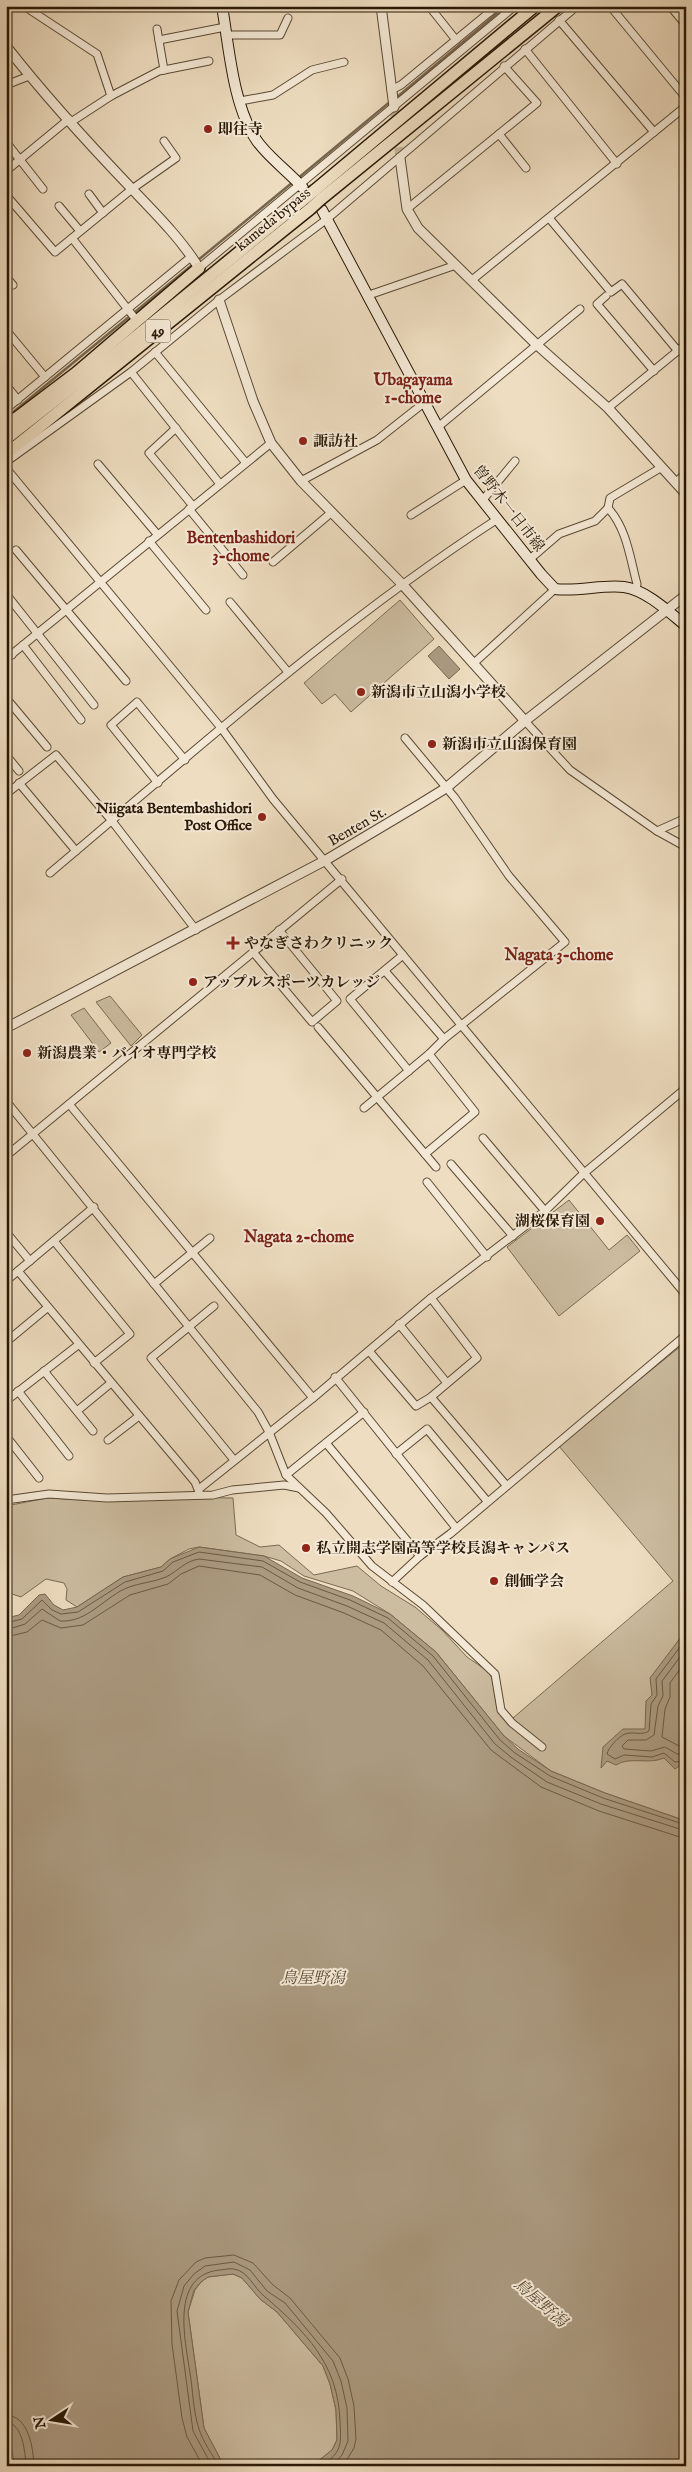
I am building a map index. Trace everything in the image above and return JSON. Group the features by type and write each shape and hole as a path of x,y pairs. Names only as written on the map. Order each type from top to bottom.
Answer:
{"highway":[{"name":"kameda bypass","path":"6,454 535,6"},
{"name":"kameda bypass","path":"6,439 112,356 309,196 558,6"},
{"path":"6,426 76,373 132,315 195,262"}],"main road":[{"name":"曽野木一日市線","path":"222,6 224,32 240,101 246,120 257,141 309,196 369,295 466,480 496,520 555,590"},
{"path":"555,590 574,591 622,587 636,590 686,626"}],"street":[{"path":"24,6 97,54 111,96"},
{"path":"381,6 393,100"},
{"path":"429,6 456,40"},
{"path":"393,100 401,85 456,40 487,9 497,6"},
{"path":"6,462 131,372 219,300 393,100 515,6"},
{"path":"6,46 29,76 132,189 195,262 309,196 400,158 504,66 577,6"},
{"path":"610,6 686,98"},
{"path":"670,6 686,25"},
{"path":"159,40 224,32 280,35 288,18"},
{"path":"559,20 654,132"},
{"path":"157,30 164,70"},
{"path":"525,49 617,164"},
{"path":"6,171 70,120 111,96 164,70 209,61"},
{"path":"240,101 273,95 312,70 344,62"},
{"path":"407,209 537,103 504,66"},
{"path":"6,85 29,76"},
{"path":"472,280 686,106"},
{"path":"499,134 526,168"},
{"path":"6,195 55,252 132,189 176,158 164,140"},
{"path":"6,142 44,189"},
{"path":"400,158 407,209 418,228 537,345 608,408 686,494"},
{"path":"89,194 103,213"},
{"path":"59,206 80,232"},
{"path":"549,218 611,292 622,284 678,351"},
{"path":"6,409 45,377 132,315 72,238"},
{"path":"369,295 456,265"},
{"path":"6,277 13,285"},
{"path":"606,296 597,304 654,371"},
{"path":"219,300 253,401 271,443 301,481 402,584 472,664 570,770 657,831 686,847"},
{"path":"438,427 580,309"},
{"path":"6,330 45,377"},
{"path":"608,408 686,344"},
{"path":"155,352 246,463"},
{"path":"131,372 220,484"},
{"path":"6,385 18,400"},
{"path":"301,481 376,440 425,402"},
{"path":"176,428 149,453 244,574"},
{"path":"6,648 9,657 157,534 271,443"},
{"path":"482,501 515,461"},
{"path":"98,464 157,534"},
{"path":"530,559 558,534 595,521 608,508 610,498 662,467"},
{"path":"6,468 222,729 273,799 342,879 583,1174 686,1295"},
{"path":"676,482 686,474"},
{"path":"411,515 466,480"},
{"path":"608,508 616,517 624,534 637,584 636,590"},
{"path":"273,562 332,512"},
{"path":"50,873 288,672 402,584 496,520"},
{"path":"149,541 206,610"},
{"path":"16,550 126,681"},
{"path":"472,664 555,590"},
{"path":"6,594 94,705"},
{"name":"Benten St.","path":"6,1028 196,930 326,860 446,788 525,722 686,595"},
{"path":"230,602 288,672"},
{"path":"23,645 81,720"},
{"path":"6,698 47,747"},
{"path":"158,783 111,725 137,702 185,760"},
{"path":"364,1108 430,1054 444,1039 565,942 509,876 446,788 404,738"},
{"path":"6,755 19,771"},
{"path":"6,794 56,755 112,821 196,930"},
{"path":"19,783 76,851"},
{"path":"657,831 686,818"},
{"path":"6,1156 342,879"},
{"path":"252,952 312,1022 336,1001 279,930"},
{"path":"403,955 350,999 409,1071"},
{"path":"384,971 444,1039"},
{"path":"318,1027 436,1167"},
{"path":"425,1154 475,1112 430,1054"},
{"path":"199,1492 234,1460 312,1398 335,1376 369,1351 431,1298 545,1211 583,1174 686,1088"},
{"path":"6,1102 94,1207 188,1327 258,1412 269,1432 286,1476 326,1513 372,1566 422,1605 495,1674 501,1710 512,1723 542,1747"},
{"path":"69,1104 312,1398"},
{"path":"483,1138 545,1211"},
{"path":"452,1164 513,1236"},
{"path":"427,1182 487,1257"},
{"path":"6,1281 94,1207"},
{"path":"6,1232 30,1261"},
{"path":"154,1284 210,1238"},
{"path":"54,1241 130,1334 94,1364"},
{"path":"18,1271 139,1416 199,1492"},
{"path":"369,1351 416,1406 477,1358 431,1298"},
{"path":"214,1306 151,1358 234,1460"},
{"path":"6,1342 47,1308"},
{"path":"399,1324 447,1383"},
{"path":"392,1582 420,1556 686,1335"},
{"path":"6,1401 78,1345"},
{"path":"44,1371 93,1431"},
{"path":"335,1376 456,1528"},
{"path":"77,1411 111,1383"},
{"path":"18,1392 69,1456"},
{"path":"431,1396 506,1485"},
{"path":"286,1476 364,1412"},
{"path":"108,1440 139,1416"},
{"path":"396,1454 427,1429 487,1501"},
{"path":"6,1436 40,1478"},
{"path":"326,1444 420,1556"},
{"path":"6,1500 49,1494 107,1498 199,1492 213,1496 232,1490 284,1485 300,1488"}],"shaded area":[{"path":"400,600 434,639 351,712 335,694 322,704 304,683"},
{"path":"110,996 142,1035 131,1046 96,1002"},
{"path":"84,1008 111,1043 99,1052 71,1015"},
{"path":"569,1200 609,1250 627,1235 640,1251 559,1316 507,1247"},
{"path":"686,1342 686,1821 605,1793 551,1771 504,1736 436,1652 390,1614 353,1591 304,1576 281,1561 264,1556 199,1547 189,1549 170,1559 161,1567 123,1577 77,1607 66,1600 67,1589 64,1583 46,1579 21,1597 6,1592 6,1506 47,1498 102,1501 160,1497 233,1498 236,1535 260,1547 279,1545 314,1575 357,1566 381,1586 415,1607 442,1630 467,1657 489,1672 493,1681 497,1709 502,1706 513,1718 673,1581 558,1445"},
{"path":"233,2274 242,2278 260,2299 277,2312 323,2366 330,2384 336,2410 337,2440 332,2450 312,2466 224,2466 204,2428 188,2312 195,2290 201,2282 208,2277"}],"water":[{"path":"439,646 460,669 449,679 428,656"},
{"name":"鳥屋野潟","path":"199,1547 264,1556 302,1578 353,1596 390,1614 436,1652 504,1736 518,1749 551,1771 605,1793 686,1821 686,2466 312,2466 332,2450 337,2440 336,2410 330,2384 323,2366 277,2312 260,2299 242,2278 233,2274 208,2277 201,2282 194,2290 188,2312 204,2428 224,2466 15,2466 6,2423 6,1618 19,1615 39,1595 45,1594 54,1605 63,1610 77,1607 123,1577 161,1567 170,1559"},
{"path":"681,1637 686,1637 686,1766 681,1765 675,1769 664,1758 652,1761 627,1761 616,1765 607,1761 601,1768 603,1747 623,1729 645,1729 646,1701 652,1695 650,1678"}],"waterway":[{"path":"396,98 506,6"},
{"path":"297,179 391,101"},
{"path":"6,418 293,182"}],"tunnel":[{"path":"394,107 400,158"}],"place":[{"name":"即往寺","path":"208,129"},
{"name":"諏訪社","path":"303,441"},
{"name":"新潟市立山潟小学校","path":"361,692"},
{"name":"新潟市立山潟保育園","path":"432,744"},
{"name":"Niigata Bentembashidori Post Office","path":"262,817"},
{"name":"やなぎさわクリニック","path":"233,943"},
{"name":"アップルスポーツカレッジ","path":"193,982"},
{"name":"新潟農業・バイオ専門学校","path":"27,1053"},
{"name":"湖桜保育園","path":"600,1221"},
{"name":"私立開志学園高等学校長潟キャンパス","path":"306,1548"},
{"name":"創価学会","path":"494,1581"}],"district":[{"name":"Ubagayama 1-chome","path":"413,388"},
{"name":"Bentenbashidori 3-chome","path":"241,546"},
{"name":"Nagata 3-chome","path":"559,954"},
{"name":"Nagata 2-chome","path":"299,1236"}]}
